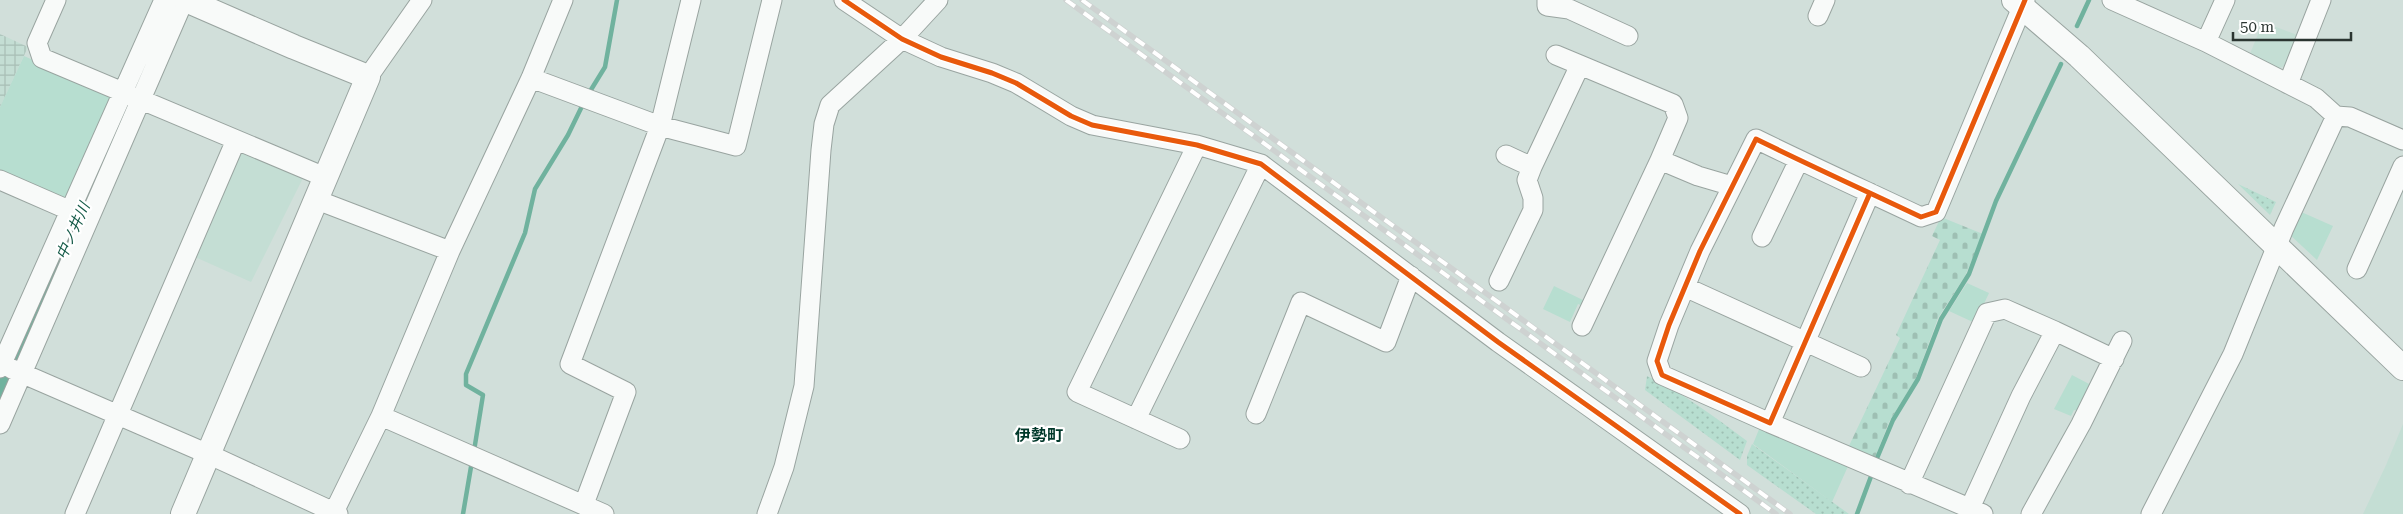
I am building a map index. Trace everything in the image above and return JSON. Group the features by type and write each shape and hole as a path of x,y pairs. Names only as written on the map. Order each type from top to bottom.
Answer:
{"street":[{"path":"56,0 37,43 42,58 327,178"},
{"path":"164,0 71,211 0,365 208,454 336,513 381,416 450,251 531,78 563,0"},
{"path":"0,424 185,0 368,77"},
{"path":"183,514 327,178 368,77 422,0"},
{"path":"584,504 626,392 570,364 660,126 690,0"},
{"path":"531,78 660,126 736,146 772,0"},
{"path":"844,0 867,6 902,39 941,57 992,72 1016,83 1070,116 1092,125 1197,145 1261,164 1498,342 1740,514"},
{"path":"767,514 784,467 804,386 821,150 824,124 830,105 902,39 938,0"},
{"path":"1547,0 1547,6 1569,9 1628,36"},
{"path":"2206,42 2225,0"},
{"path":"2288,84 2321,0"},
{"path":"2055,332 2021,396 1976,511 1874,469 1662,375 1657,361 1700,251 1756,139 1921,217 1936,212 2020,2 2079,56 2276,248 2403,368"},
{"path":"2123,2 2316,98 2336,116 2350,117 2403,140"},
{"path":"1556,55 1673,104 1678,118 1582,326"},
{"path":"1499,281 1533,210 1533,198 1527,180 1580,65"},
{"path":"2151,514 2233,354 2276,248 2336,116"},
{"path":"75,514 236,140"},
{"path":"1180,439 1077,392 1197,145"},
{"path":"1506,154 1532,167"},
{"path":"1660,160 1698,176 1732,186"},
{"path":"1762,237 1799,160"},
{"path":"1136,419 1261,164"},
{"path":"2357,269 2403,166"},
{"path":"0,180 71,211"},
{"path":"1770,423 1870,193"},
{"path":"317,200 450,251"},
{"path":"1256,414 1301,302 1386,342 1411,276"},
{"path":"1685,287 1861,367"},
{"path":"1909,484 1987,313 2005,309 2114,359"},
{"path":"2031,514 2122,341"},
{"path":"381,416 604,514"}],"shaded area":[{"path":"2263,22 2300,36 2288,65 2276,69 2249,56"},
{"path":"0,34 28,47 0,107"},
{"path":"243,147 305,174 251,282 195,257"},
{"path":"2403,424 2403,514 2363,514 2386,465"}],"green space":[{"path":"24,56 111,94 66,200 0,172 0,107"},
{"path":"2238,184 2276,202 2270,215"},
{"path":"2299,211 2333,226 2317,260 2288,233"},
{"path":"1941,217 1983,234 1965,276 1938,318 1916,378 1889,422 1874,460 1848,448 1900,338 1896,335 1940,240 1932,236"},
{"path":"1967,283 1989,293 1975,323 1949,311"},
{"path":"1554,286 1585,301 1583,306 1578,304 1570,322 1543,309"},
{"path":"2072,375 2091,385 2078,411 2074,410 2071,416 2054,409"},
{"path":"1647,376 1686,398 1747,441 1740,460 1645,390"},
{"path":"1760,427 1849,464 1832,502 1753,444"},
{"path":"1752,444 1849,514 1816,514 1747,465 1747,456"}],"waterway":[{"path":"589,93 605,67 617,0"},
{"path":"2077,26 2089,0"},
{"name":"中ノ井川","path":"138,83 155,43"},
{"path":"1875,463 1893,420 1918,379 1941,319 1969,274 1996,201 2061,64"},
{"path":"474,451 483,395 466,385 466,374 525,233 535,189 568,135 584,102"},
{"name":"中ノ井川","path":"19,354 126,109"},
{"name":"中ノ井川","path":"0,398 8,381"},
{"path":"463,514 472,461"},
{"path":"1857,514 1873,471"}],"railway":[{"path":"1066,0 1776,514"},
{"path":"1082,0 1790,514"}],"cycle path":[{"path":"844,0 902,39 941,57 992,73 1016,83 1071,116 1092,125 1197,145 1261,164 1498,342 1740,514"},
{"path":"1870,193 1770,423 1662,375 1657,361 1669,325 1700,251 1756,139 1921,217 1936,212 2025,0"}],"district":[{"name":"伊勢町","path":"1039,435"}]}
